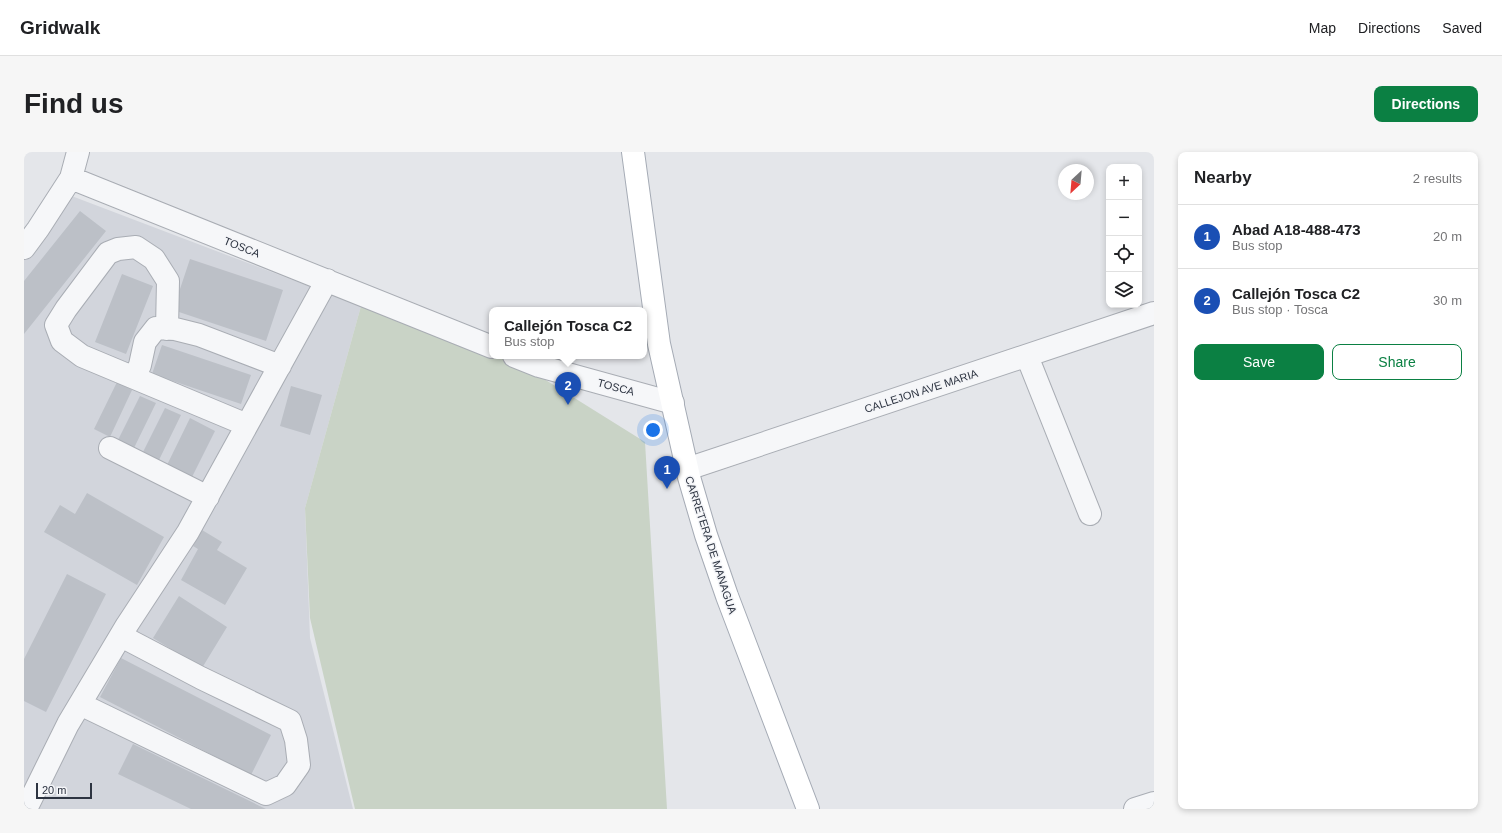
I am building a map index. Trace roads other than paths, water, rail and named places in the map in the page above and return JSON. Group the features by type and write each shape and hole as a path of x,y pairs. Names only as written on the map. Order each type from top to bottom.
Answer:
{"main road":[{"name":"CARRETERA DE MANAGUA","path":"633,152 659,344 687,469 706,535 727,596 808,809"}],"street":[{"path":"24,248 71,178 78,152"},
{"name":"TOSCA","path":"71,178 489,346"},
{"path":"167,329 168,281 154,259 136,246 118,249 108,253 66,309 56,325 62,341 82,356 247,425"},
{"path":"26,809 68,724 121,636 188,532 327,280"},
{"name":"CALLEJON AVE MARIA","path":"687,469 1154,313"},
{"path":"135,377 140,365 145,342 156,328 199,335 280,366"},
{"path":"1027,356 1090,514"},
{"name":"TOSCA","path":"522,359 539,366 673,403"},
{"path":"110,448 208,497"},
{"path":"80,704 266,794 285,785 299,765 296,740 290,722 121,636"},
{"path":"1135,809 1154,803"}],"place":[{"name":"Callejón Tosca C2","path":"568,405"},
{"name":"Abad A18-488-473","path":"667,489"}]}
